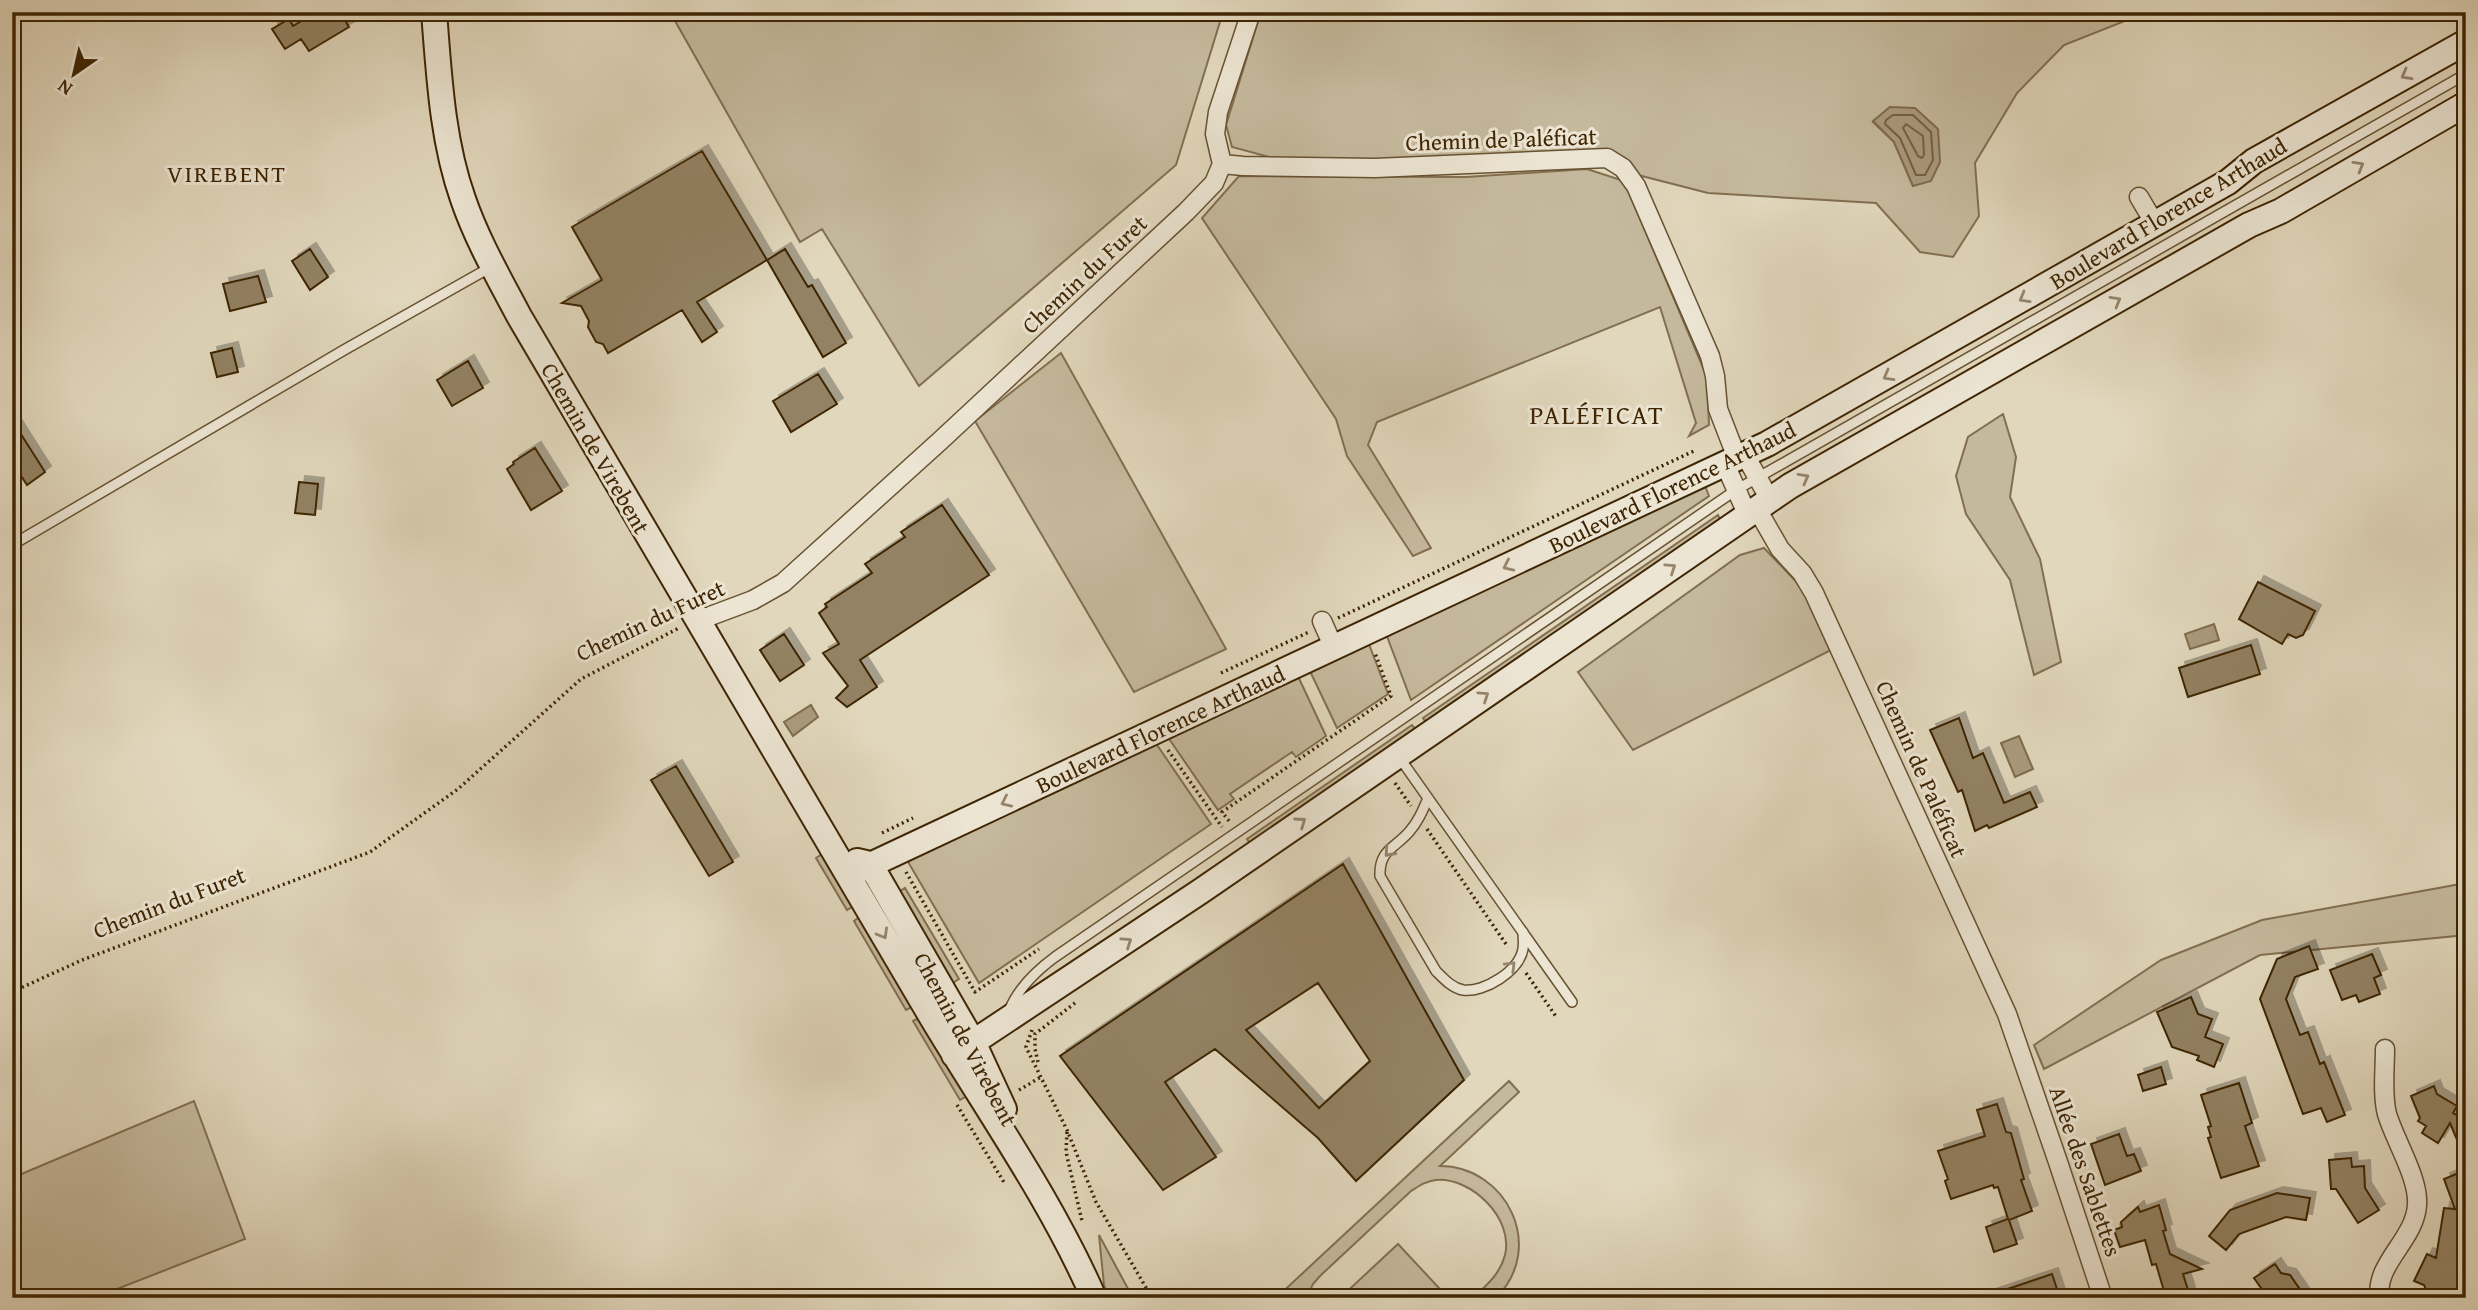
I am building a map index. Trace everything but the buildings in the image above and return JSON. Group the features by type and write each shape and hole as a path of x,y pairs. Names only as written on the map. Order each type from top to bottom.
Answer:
{"street":[{"name":"Chemin de Virebent","path":"434,12 447,135 463,199 492,266 696,621 852,865 969,1057 1052,1211 1094,1298"},
{"path":"1222,164 1215,134 1218,112 1251,12"},
{"name":"Boulevard Florence Arthaud","path":"852,865 1156,731 1768,444 2228,182 2254,162 2466,42"},
{"name":"Boulevard Florence Arthaud","path":"969,1057 1006,1022 1790,486 2249,225 2281,211 2466,104"},
{"name":"Chemin de Paléficat","path":"1222,164 1375,168 1607,158 1623,168 1636,186 1710,356 1718,409 1736,459"},
{"name":"Chemin du Furet","path":"696,621 753,600 783,583 1186,212 1214,183 1222,164"},
{"path":"2139,197 2155,224"},
{"path":"1736,459 1758,478 1758,508"},
{"path":"1736,459 1736,490 1758,508"},
{"name":"Chemin de Paléficat","path":"1758,508 1780,549 1802,573 1814,593 2007,1014 2022,1060"},
{"path":"1323,623 1334,648"},
{"path":"2380,1298 2385,1267 2412,1226 2418,1205 2414,1183 2386,1111 2385,1049"},
{"name":"Allée des Sablettes","path":"2022,1060 2103,1298"}],"lane":[{"name":"Boulevard Florence Arthaud","path":"1006,1022 1016,995 1045,964 1736,490 2466,74"},
{"path":"12,545 492,266"},
{"path":"1391,761 1428,798 1572,1002"},
{"path":"1428,798 1419,818 1408,833 1387,851 1379,863 1380,876 1436,971 1447,983 1461,990 1476,990 1492,982 1518,961 1523,949 1523,932"}],"path":[{"path":"1217,676 1364,603 1696,450"},
{"name":"Chemin du Furet","path":"12,992 82,960 370,852 458,789 581,678 696,621"},
{"path":"1233,835 1222,812 1391,696 1367,632"},
{"path":"1156,731 1233,835"},
{"path":"1391,761 1419,818 1557,1018"},
{"path":"876,836 923,814"},
{"path":"904,869 975,992 1046,944"},
{"path":"1038,1062 1035,1034 1083,998"},
{"path":"1033,1027 1026,1047 1067,1130 1096,1202 1152,1298"},
{"path":"960,1108 1005,1184"},
{"path":"1067,1130 1066,1152 1083,1223"}],"shaded area":[{"path":"670,12 1223,12 1176,165 919,386 822,229 800,242"},
{"path":"1261,12 2138,12 2130,19 2064,45 2017,93 1975,163 1979,216 1953,257 1920,252 1876,203 1708,193 1638,175 1611,151 1380,163 1273,158 1232,147 1226,125","holes":["1890,107 1913,186 1894,142 1873,122"]},
{"path":"1587,169 1624,181 1707,377 1709,425 1689,436 1696,423 1660,307 1377,422 1368,445 1431,548 1413,556 1347,456 1336,419 1202,218 1239,176 1466,177"},
{"path":"1061,353 1226,649 1134,692 975,421"},
{"path":"2003,414 2016,457 2010,497 2040,559 2061,662 2034,675 2010,580 1966,514 1956,476 1968,437"},
{"path":"1704,483 1709,496 1411,700 1385,631"},
{"path":"1718,515 1723,526 1429,727 1423,718"},
{"path":"1764,548 1806,592 1831,650 1633,750 1578,672 1740,555"},
{"path":"1367,639 1388,694 1337,728 1308,667"},
{"path":"1296,672 1326,736 1296,757 1292,752 1230,794 1234,799 1218,810 1165,733"},
{"path":"1412,725 1419,734 1253,848 1247,839"},
{"path":"1153,739 1211,824 979,983 904,855"},
{"path":"824,853 855,905 847,910 816,858"},
{"path":"2466,883 2466,935 2260,955 2044,1069 2034,1045 2161,960 2262,920"},
{"path":"905,888 959,979 951,984 897,893"},
{"path":"861,916 914,1006 906,1010 854,921"},
{"path":"921,1017 967,1096 960,1100 913,1021"},
{"path":"1509,1081 1519,1092 1440,1166 1463,1170 1484,1179 1500,1194 1512,1213 1518,1234 1518,1256 1511,1278 1496,1298 1473,1298 1488,1284 1503,1262 1506,1241 1503,1227 1496,1214 1476,1193 1463,1185 1436,1180 1411,1191 1320,1276 1306,1298 1276,1298"},
{"path":"194,1101 245,1239 94,1298 12,1298 12,1178"},
{"path":"1099,1235 1133,1298 1109,1298 1104,1285"},
{"path":"1398,1244 1439,1288 1428,1298 1340,1298"}],"water":[{"path":"1890,107 1915,108 1938,129 1940,162 1931,181 1913,186 1894,142 1873,121"},
{"path":"2214,624 2219,640 2190,649 2185,634"},
{"path":"811,705 818,717 793,736 784,722"},
{"path":"2019,736 2033,769 2015,777 2001,743"}],"district":[{"name":"VIREBENT","path":"227,173"},
{"name":"PALÉFICAT","path":"1597,414"}]}
